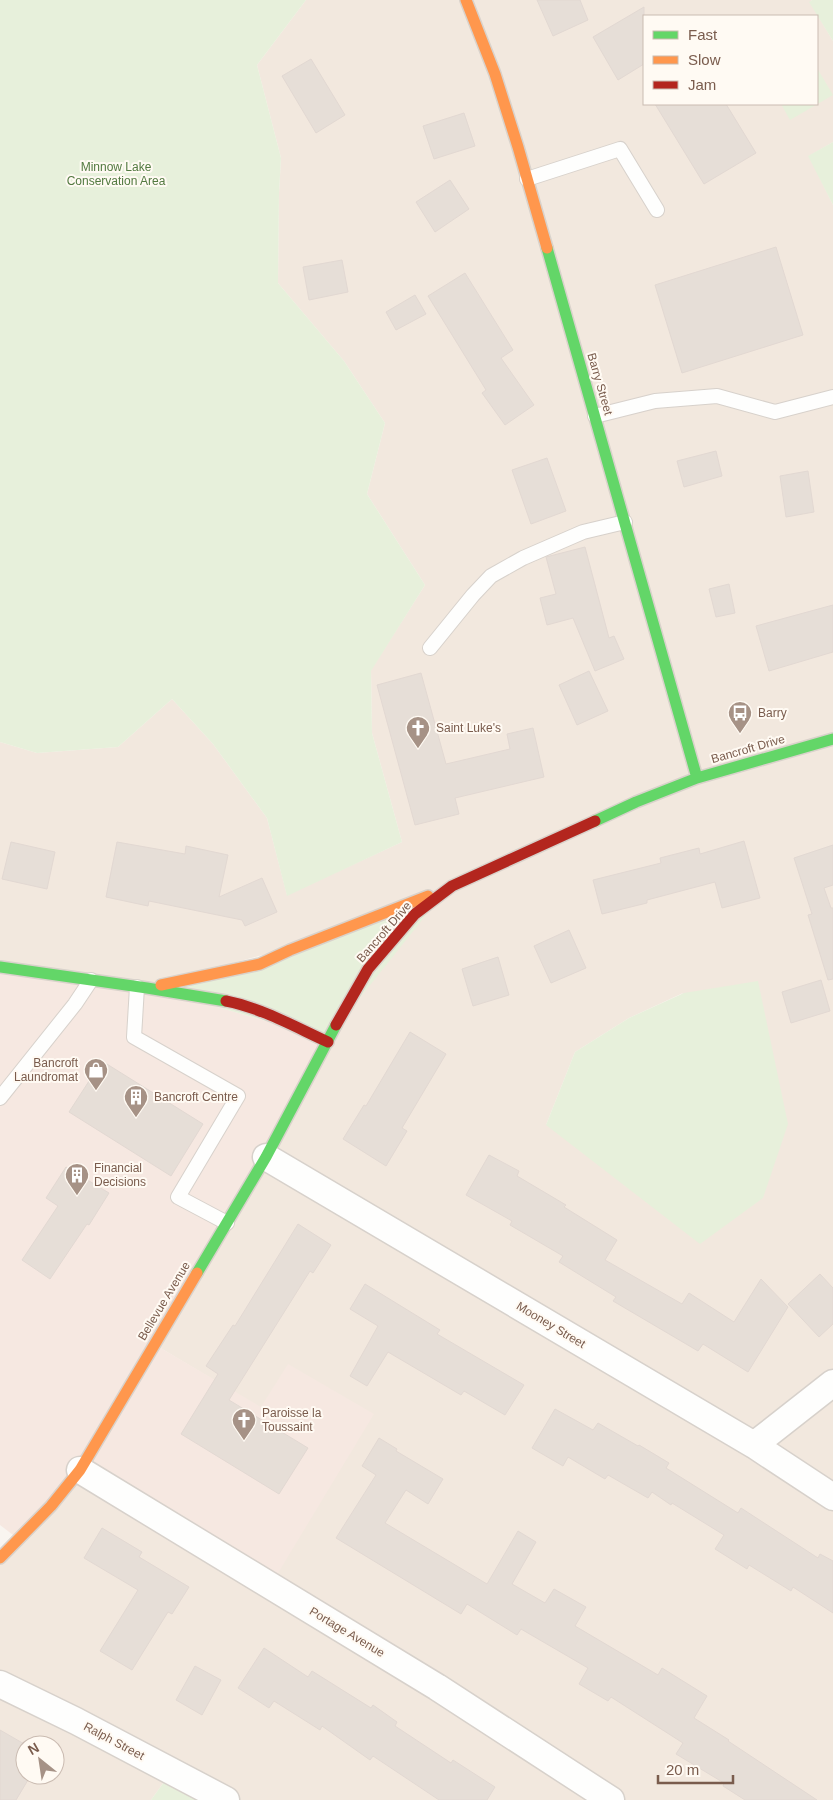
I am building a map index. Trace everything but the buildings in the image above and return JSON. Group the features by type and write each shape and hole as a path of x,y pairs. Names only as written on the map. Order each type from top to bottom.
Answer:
{"main road":[{"name":"Barry Street","path":"466,0 494,74 527,179 697,778"},
{"name":"Bancroft Drive","path":"328,1042 368,969 416,914 452,886 636,802 697,778 833,739"},
{"path":"142,987 260,964 290,950 452,886"},
{"path":"0,967 142,987 241,1004 268,1014 328,1042"},
{"name":"Bellevue Avenue","path":"0,1558 51,1506 80,1470 266,1157 328,1042"}],"street":[{"name":"Mooney Street","path":"266,1157 754,1445 833,1497"},
{"path":"754,1445 833,1383"},
{"name":"Portage Avenue","path":"80,1470 437,1687 611,1800"},
{"name":"Ralph Street","path":"0,1684 76,1721 226,1800"}],"lane":[{"path":"527,179 620,149 657,210"},
{"path":"595,416 655,401 717,396 775,412 833,396"},
{"path":"430,648 491,576 523,558 583,532 625,522"},
{"path":"0,1098 75,1004 91,980"},
{"path":"142,987 134,1037 238,1096 178,1196 227,1223"}],"shaded area":[{"path":"306,0 812,0 810,2 818,15 643,15 643,105 818,105 818,16 833,41 833,142 809,156 833,205 833,1800 205,1800 164,1782 151,1800 0,1800 0,1555 77,1471 261,1408 152,1343 293,947 146,986 0,965 0,742 37,753 118,747 172,699 213,744 267,818 287,895 402,842 372,733 371,670 425,585 367,494 385,423 344,361 278,283 281,158 257,65","holes":["683,993 546,1125 575,1052 629,1018"]},
{"path":"0,965 146,986 327,1039 152,1343 261,1407 288,1364 374,1414 269,1588 77,1471 17,1538 0,1525"}],"green space":[{"name":"Minnow Lake Conservation Area","path":"0,0 306,0 257,65 281,158 278,283 344,361 385,423 367,494 425,585 371,671 372,733 402,842 287,896 267,818 213,744 172,699 118,747 37,753 0,742"},
{"path":"812,0 833,0 833,41 818,15 809,2"},
{"path":"818,70 833,95 818,104"},
{"path":"782,105 816,105 790,120"},
{"path":"833,142 833,205 808,156"},
{"path":"450,885 327,1039 146,986 260,962"},
{"path":"758,981 788,1124 763,1198 700,1244 546,1125 575,1052 629,1018 684,993"},
{"path":"164,1782 205,1800 151,1800"}],"traffic: fast":[{"path":"547,248 697,778"},
{"path":"595,821 636,802 697,778 833,739"},
{"path":"0,967 226,1001"},
{"path":"197,1273 266,1157 336,1025"}],"traffic: slow":[{"path":"466,0 495,74 547,248"},
{"path":"161,985 260,964 290,950 428,896"},
{"path":"0,1558 51,1506 80,1470 197,1273"}],"traffic: jam":[{"path":"336,1025 368,969 415,914 452,886 595,821"},
{"path":"226,1001 265,1013 328,1042"}],"place":[{"name":"Barry","path":"740,734"},
{"name":"Saint Luke's","path":"418,749"},
{"name":"Bancroft Laundromat","path":"96,1091"},
{"name":"Bancroft Centre","path":"136,1118"},
{"name":"Financial Decisions","path":"77,1196"},
{"name":"Paroisse la Toussaint","path":"244,1441"}]}
